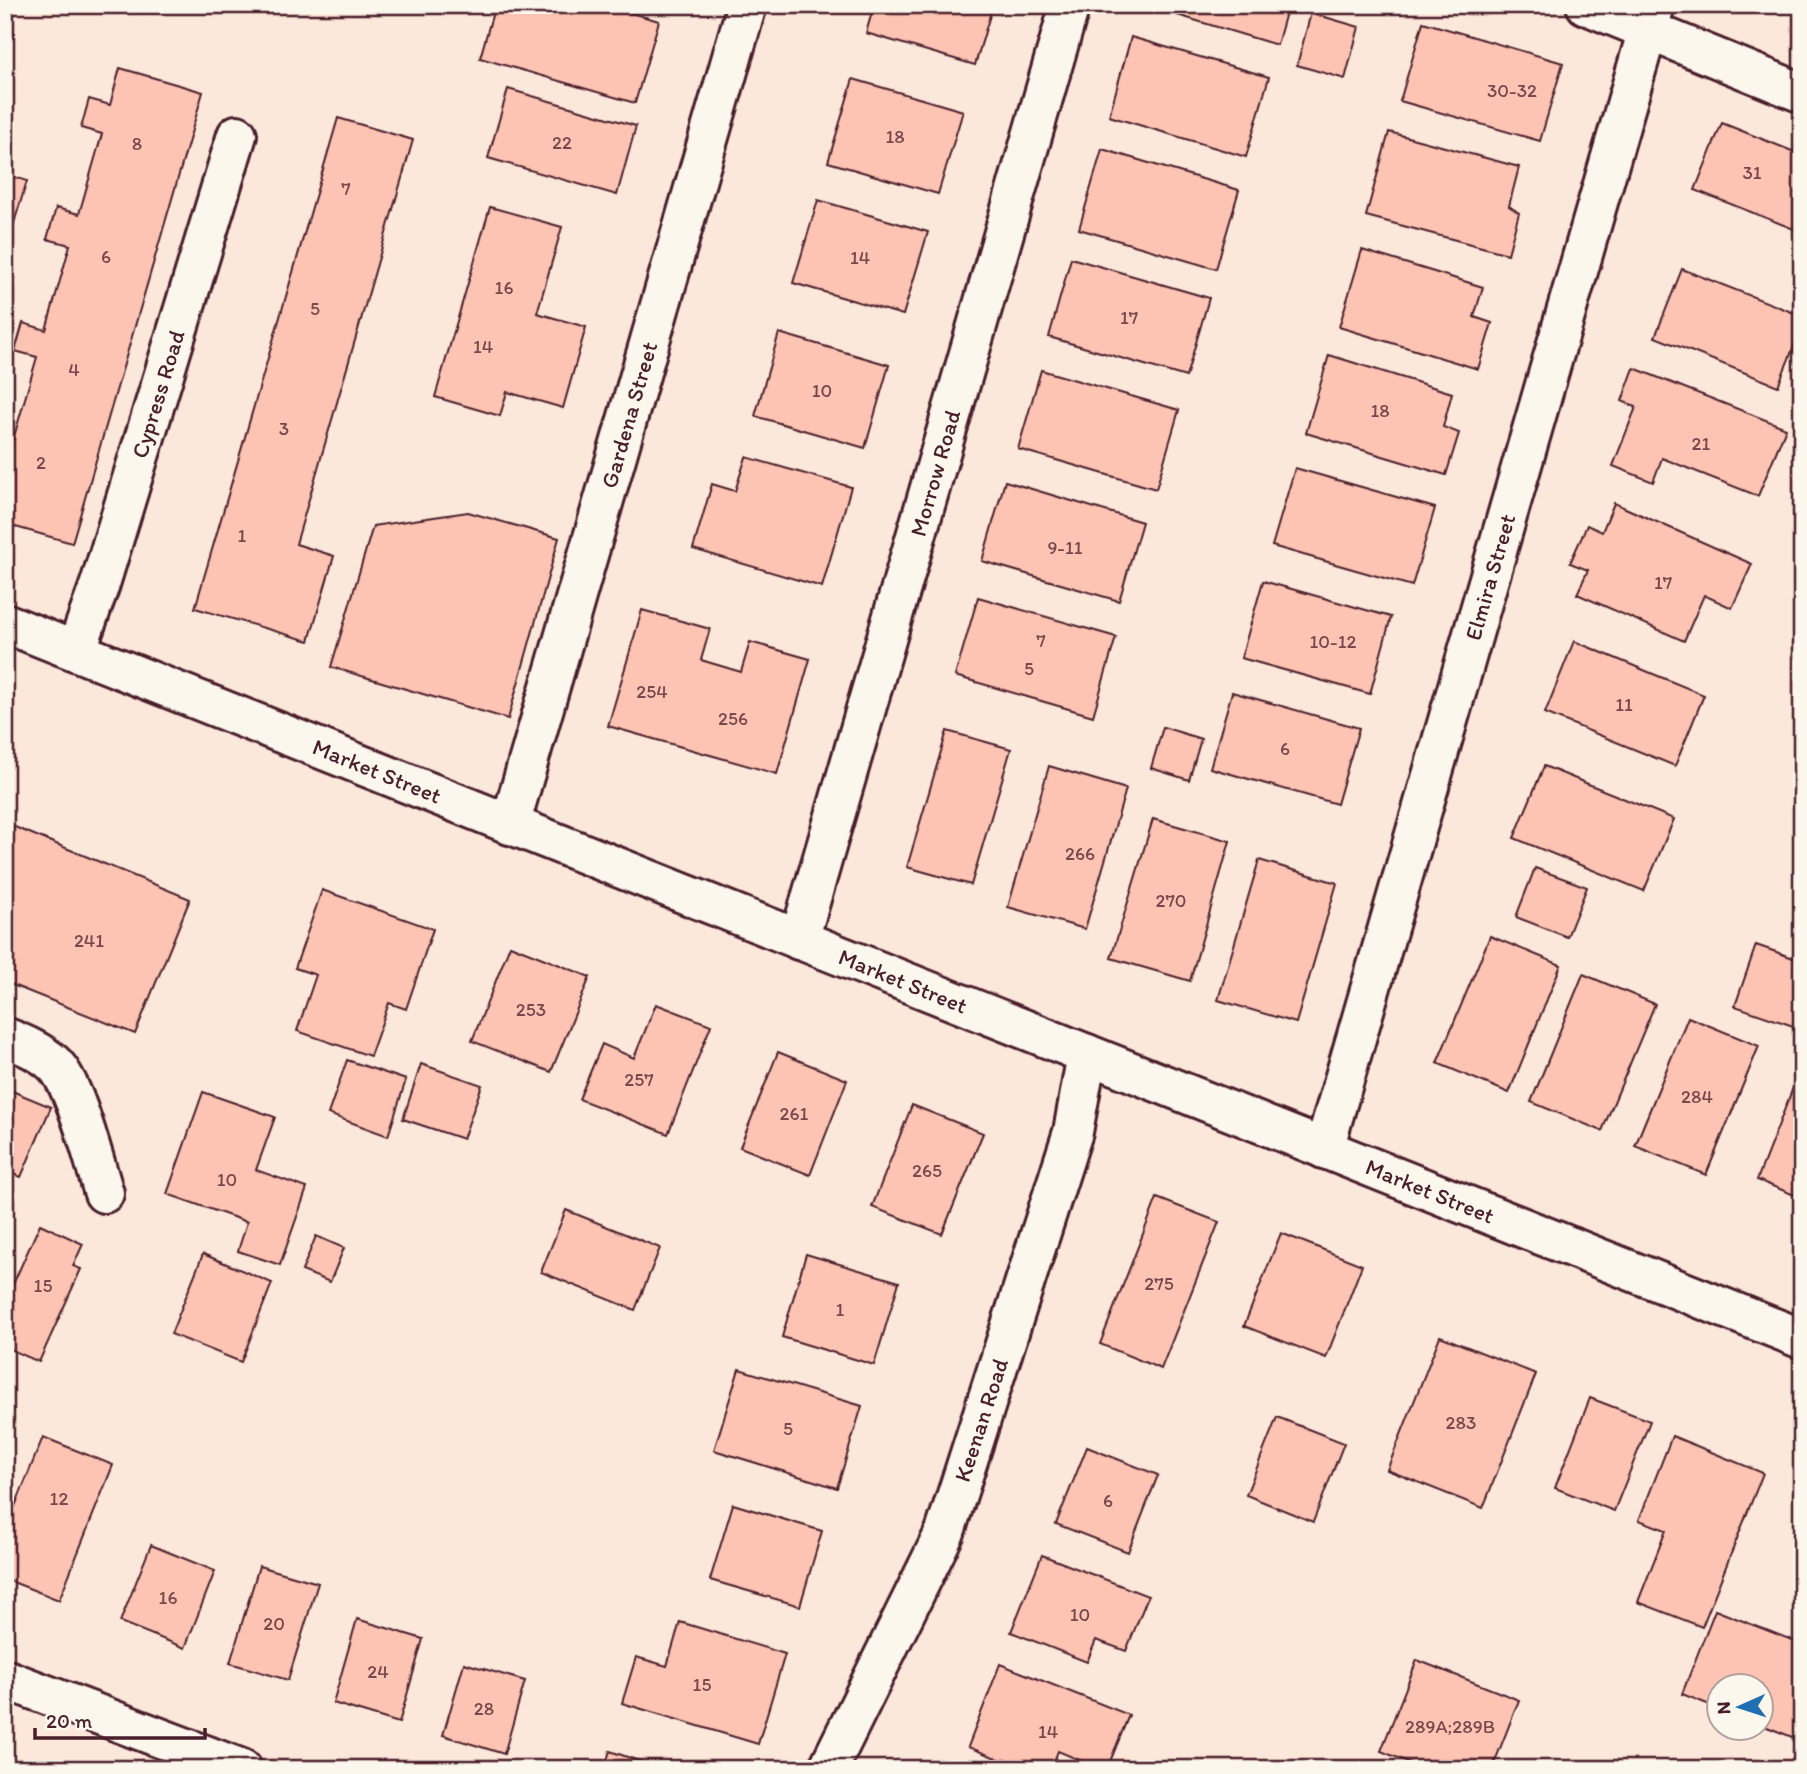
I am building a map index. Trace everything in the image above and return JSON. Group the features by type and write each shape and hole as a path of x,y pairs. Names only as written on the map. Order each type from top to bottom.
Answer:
{"street":[{"name":"Gardena Street","path":"510,825 747,5"},
{"name":"Morrow Road","path":"799,940 1070,5"},
{"path":"1586,5 1652,18 1802,93"},
{"name":"Elmira Street","path":"1324,1149 1652,18"},
{"name":"Cypress Road","path":"76,651 100,584 237,135"},
{"name":"Market Street","path":"5,624 1802,1339"},
{"path":"5,1037 32,1048 54,1063 69,1084 104,1193"},
{"name":"Keenan Road","path":"828,1769 945,1532 1073,1132 1087,1054"},
{"path":"5,1679 242,1769"}],"building":[{"path":"495,5 603,5 659,21 635,103 480,58"},
{"path":"874,5 993,5 975,65 866,33"},
{"path":"1144,5 1288,5 1277,45"},
{"path":"1311,13 1359,27 1345,79 1297,65"},
{"path":"1423,22 1563,63 1540,141 1400,101"},
{"path":"1131,37 1269,77 1246,157 1109,116"},
{"path":"120,68 203,92 72,543 5,524 5,438 13,440 37,357 15,351 23,323 46,330 70,245 47,239 56,208 79,214 102,134 81,128 89,99 110,105"},
{"path":"853,79 963,111 938,194 828,162"},
{"path":"508,89 636,126 617,195 488,158"},
{"path":"338,118 413,140 296,544 334,556 309,641 195,608"},
{"path":"1722,123 1802,155 1802,224 1799,231 1695,190"},
{"path":"1389,132 1519,167 1509,206 1519,213 1508,254 1366,216"},
{"path":"1102,149 1239,190 1216,269 1079,229"},
{"path":"5,174 27,181 5,252"},
{"path":"818,200 928,232 903,315 793,283"},
{"path":"490,207 562,227 537,313 586,327 563,408 507,392 500,416 435,397"},
{"path":"1362,250 1483,287 1474,317 1492,323 1478,369 1339,327"},
{"path":"1071,258 1209,298 1186,377 1049,337"},
{"path":"1682,269 1802,316 1802,326 1778,386 1655,337"},
{"path":"779,333 889,365 865,448 755,416"},
{"path":"1329,355 1452,393 1443,427 1459,433 1446,475 1306,433"},
{"path":"1634,368 1786,428 1758,496 1662,458 1653,482 1613,466 1636,407 1622,401"},
{"path":"1041,370 1179,410 1156,489 1018,449"},
{"path":"746,457 851,487 822,587 693,549 712,484 735,491"},
{"path":"1295,468 1435,508 1412,586 1272,546"},
{"path":"1005,481 1142,522 1119,601 982,561"},
{"path":"1614,503 1752,564 1732,608 1704,595 1684,641 1577,594 1588,570 1570,563 1587,525 1602,532"},
{"path":"468,512 559,538 508,719 331,667 373,526"},
{"path":"1263,581 1391,617 1370,694 1241,658"},
{"path":"978,597 1116,637 1093,716 955,676"},
{"path":"642,610 710,629 701,660 741,672 750,642 810,659 777,774 608,726"},
{"path":"1574,641 1704,695 1675,766 1545,713"},
{"path":"1232,692 1359,728 1337,804 1210,768"},
{"path":"1163,727 1201,739 1189,780 1151,768"},
{"path":"947,731 1011,749 971,885 907,867"},
{"path":"1049,766 1126,789 1085,929 1008,907"},
{"path":"1544,766 1674,819 1644,891 1514,838"},
{"path":"1153,819 1230,841 1190,981 1111,958"},
{"path":"5,823 190,899 135,1034 5,982"},
{"path":"1259,860 1337,883 1296,1023 1218,1000"},
{"path":"1535,868 1587,887 1567,937 1516,917"},
{"path":"322,890 433,929 406,1009 389,1003 370,1056 297,1031 316,975 295,968"},
{"path":"1490,936 1561,965 1509,1093 1437,1063"},
{"path":"510,945 590,977 551,1072 472,1041"},
{"path":"1756,945 1802,961 1802,1029 1735,1006"},
{"path":"1583,974 1655,1004 1602,1131 1531,1102"},
{"path":"656,1004 711,1025 668,1134 579,1099 602,1044 634,1058"},
{"path":"1688,1017 1759,1046 1706,1175 1635,1146"},
{"path":"778,1052 847,1080 810,1175 740,1147"},
{"path":"347,1060 406,1080 388,1136 328,1114"},
{"path":"421,1064 482,1085 463,1139 403,1119"},
{"path":"1798,1075 1802,1076 1802,1198 1757,1180"},
{"path":"5,1088 51,1107 21,1177 5,1171"},
{"path":"203,1092 275,1117 256,1170 307,1188 280,1265 238,1251 247,1222 167,1194"},
{"path":"912,1105 983,1133 942,1234 872,1207"},
{"path":"1157,1198 1219,1222 1161,1369 1100,1344"},
{"path":"566,1210 660,1248 635,1310 541,1272"},
{"path":"40,1224 83,1244 73,1266 81,1269 39,1362 5,1347 5,1302"},
{"path":"1281,1233 1362,1265 1326,1358 1244,1326"},
{"path":"316,1236 344,1248 330,1282 302,1271"},
{"path":"203,1254 272,1283 241,1362 171,1334"},
{"path":"806,1254 899,1282 874,1365 782,1337"},
{"path":"1440,1336 1536,1374 1483,1508 1387,1470"},
{"path":"739,1369 862,1406 837,1488 714,1450"},
{"path":"1590,1398 1650,1421 1614,1511 1555,1488"},
{"path":"1277,1417 1344,1443 1313,1522 1246,1495"},
{"path":"1672,1436 1763,1473 1702,1627 1638,1602 1666,1530 1639,1520"},
{"path":"43,1437 113,1465 59,1600 5,1579 5,1531"},
{"path":"1087,1447 1158,1475 1128,1552 1056,1524"},
{"path":"733,1504 822,1531 800,1606 710,1580"},
{"path":"151,1545 215,1571 185,1648 120,1622"},
{"path":"1042,1555 1148,1596 1126,1651 1096,1640 1087,1662 1011,1632"},
{"path":"259,1566 318,1583 288,1680 230,1663"},
{"path":"1715,1610 1802,1644 1802,1741 1776,1731 1776,1672 1706,1672 1706,1703 1682,1694"},
{"path":"357,1619 423,1639 399,1723 333,1703"},
{"path":"680,1622 785,1654 758,1744 622,1703 636,1657 667,1666"},
{"path":"1417,1660 1519,1700 1492,1769 1425,1769 1381,1751"},
{"path":"464,1663 525,1681 504,1754 443,1735"},
{"path":"1000,1664 1129,1715 1107,1769 1058,1751 1051,1769 1024,1769 968,1747"},
{"path":"610,1751 662,1769 604,1769"}]}
